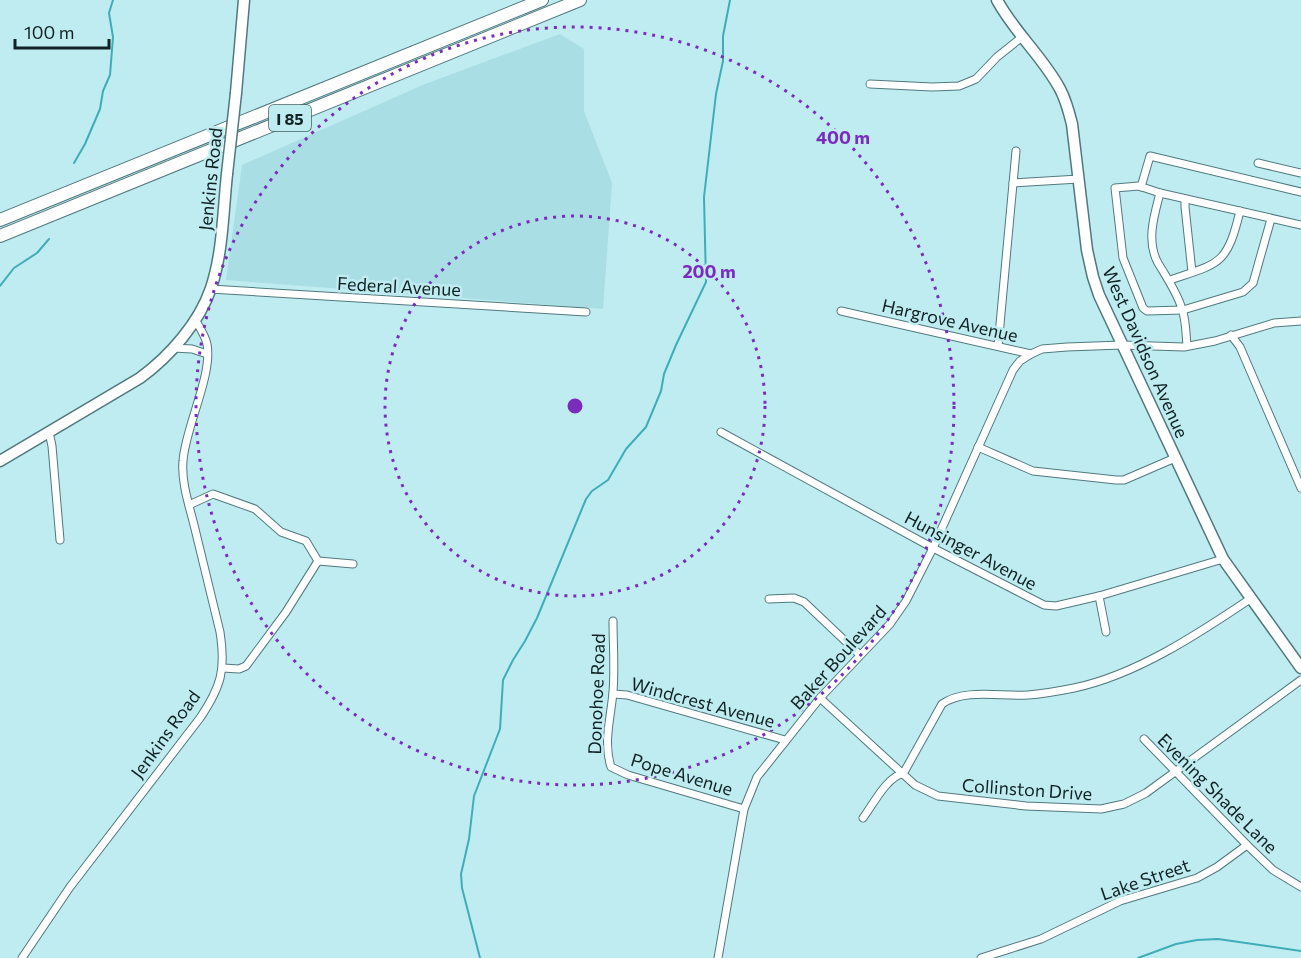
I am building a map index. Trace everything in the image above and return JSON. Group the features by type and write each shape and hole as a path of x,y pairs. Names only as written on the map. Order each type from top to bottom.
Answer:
{"highway":[{"name":"I 85","path":"0,220 542,0"},
{"name":"I 85","path":"0,236 580,0"}],"street":[{"name":"Jenkins Road","path":"22,958 70,887 200,718 214,694 223,668 220,632 189,505 183,461 207,354 207,344 195,319 210,289 219,249 244,0"},
{"name":"West Davidson Avenue","path":"997,0 1063,95 1072,124 1093,278 1122,345 1223,559 1301,668"},
{"path":"870,84 959,86 976,78 1022,37"},
{"path":"998,346 1016,151"},
{"path":"1142,187 1150,156 1301,192"},
{"path":"1258,163 1301,173"},
{"path":"1013,183 1079,179"},
{"path":"1271,219 1253,283 1244,292 1183,310 1147,311 1143,308 1123,258 1115,188 1142,187 1301,225"},
{"path":"1160,193 1151,223 1152,239 1157,260 1170,280 1183,310 1187,346"},
{"path":"1185,199 1192,272"},
{"path":"1170,280 1212,266 1226,252 1232,241 1240,212"},
{"name":"Federal Avenue","path":"210,289 586,312"},
{"name":"Hargrove Avenue","path":"840,311 1031,354 1042,349 1122,345 1187,346 1274,323 1301,321"},
{"path":"0,461 140,378 173,348 195,319"},
{"path":"1231,335 1240,347 1301,488"},
{"path":"173,348 192,349 207,354"},
{"name":"Baker Boulevard","path":"718,958 744,808 757,777 820,698 890,624 915,585 933,548 1013,370 1020,361 1031,354"},
{"path":"49,432 60,540"},
{"name":"Hunsinger Avenue","path":"721,432 933,548 1044,605 1056,606 1099,596 1223,559"},
{"path":"978,447 1033,471 1116,480 1124,480 1175,458"},
{"path":"189,505 213,494 255,509 281,532 306,541 318,561"},
{"path":"318,561 353,564"},
{"path":"223,668 239,669 246,666 286,612 318,561"},
{"path":"1099,596 1106,632"},
{"path":"769,599 794,598 804,602 860,655"},
{"path":"863,818 891,780 903,774 942,704 950,699 962,696 1044,693 1108,678 1199,634 1250,599"},
{"name":"Donohoe Road","path":"611,767 607,757 609,710 613,694 613,621"},
{"name":"Collinston Drive","path":"820,698 919,787 944,797 1026,806 1101,809 1124,804 1137,798 1301,680"},
{"name":"Windcrest Avenue","path":"613,694 627,695 785,740"},
{"name":"Evening Shade Lane","path":"1144,740 1247,846 1273,870 1301,887"},
{"name":"Pope Avenue","path":"611,767 628,775 744,808"},
{"name":"Lake Street","path":"981,958 1041,939 1120,901 1197,878 1247,846"}],"shaded area":[{"path":"560,34 584,49 584,111 612,183 603,309 226,280 242,165 425,84"}],"waterway":[{"path":"74,163 100,109 103,91 110,75 113,37 109,13 113,0"},
{"path":"480,958 462,888 461,874 469,839 474,796 500,729 503,680 537,618 586,499 592,491 608,480 626,449 646,427 661,391 664,374 706,282 704,197 716,94 723,61 723,36 730,0"},
{"path":"0,286 14,268 37,253 49,239"},
{"path":"1138,958 1176,944 1218,939 1301,951"}]}
